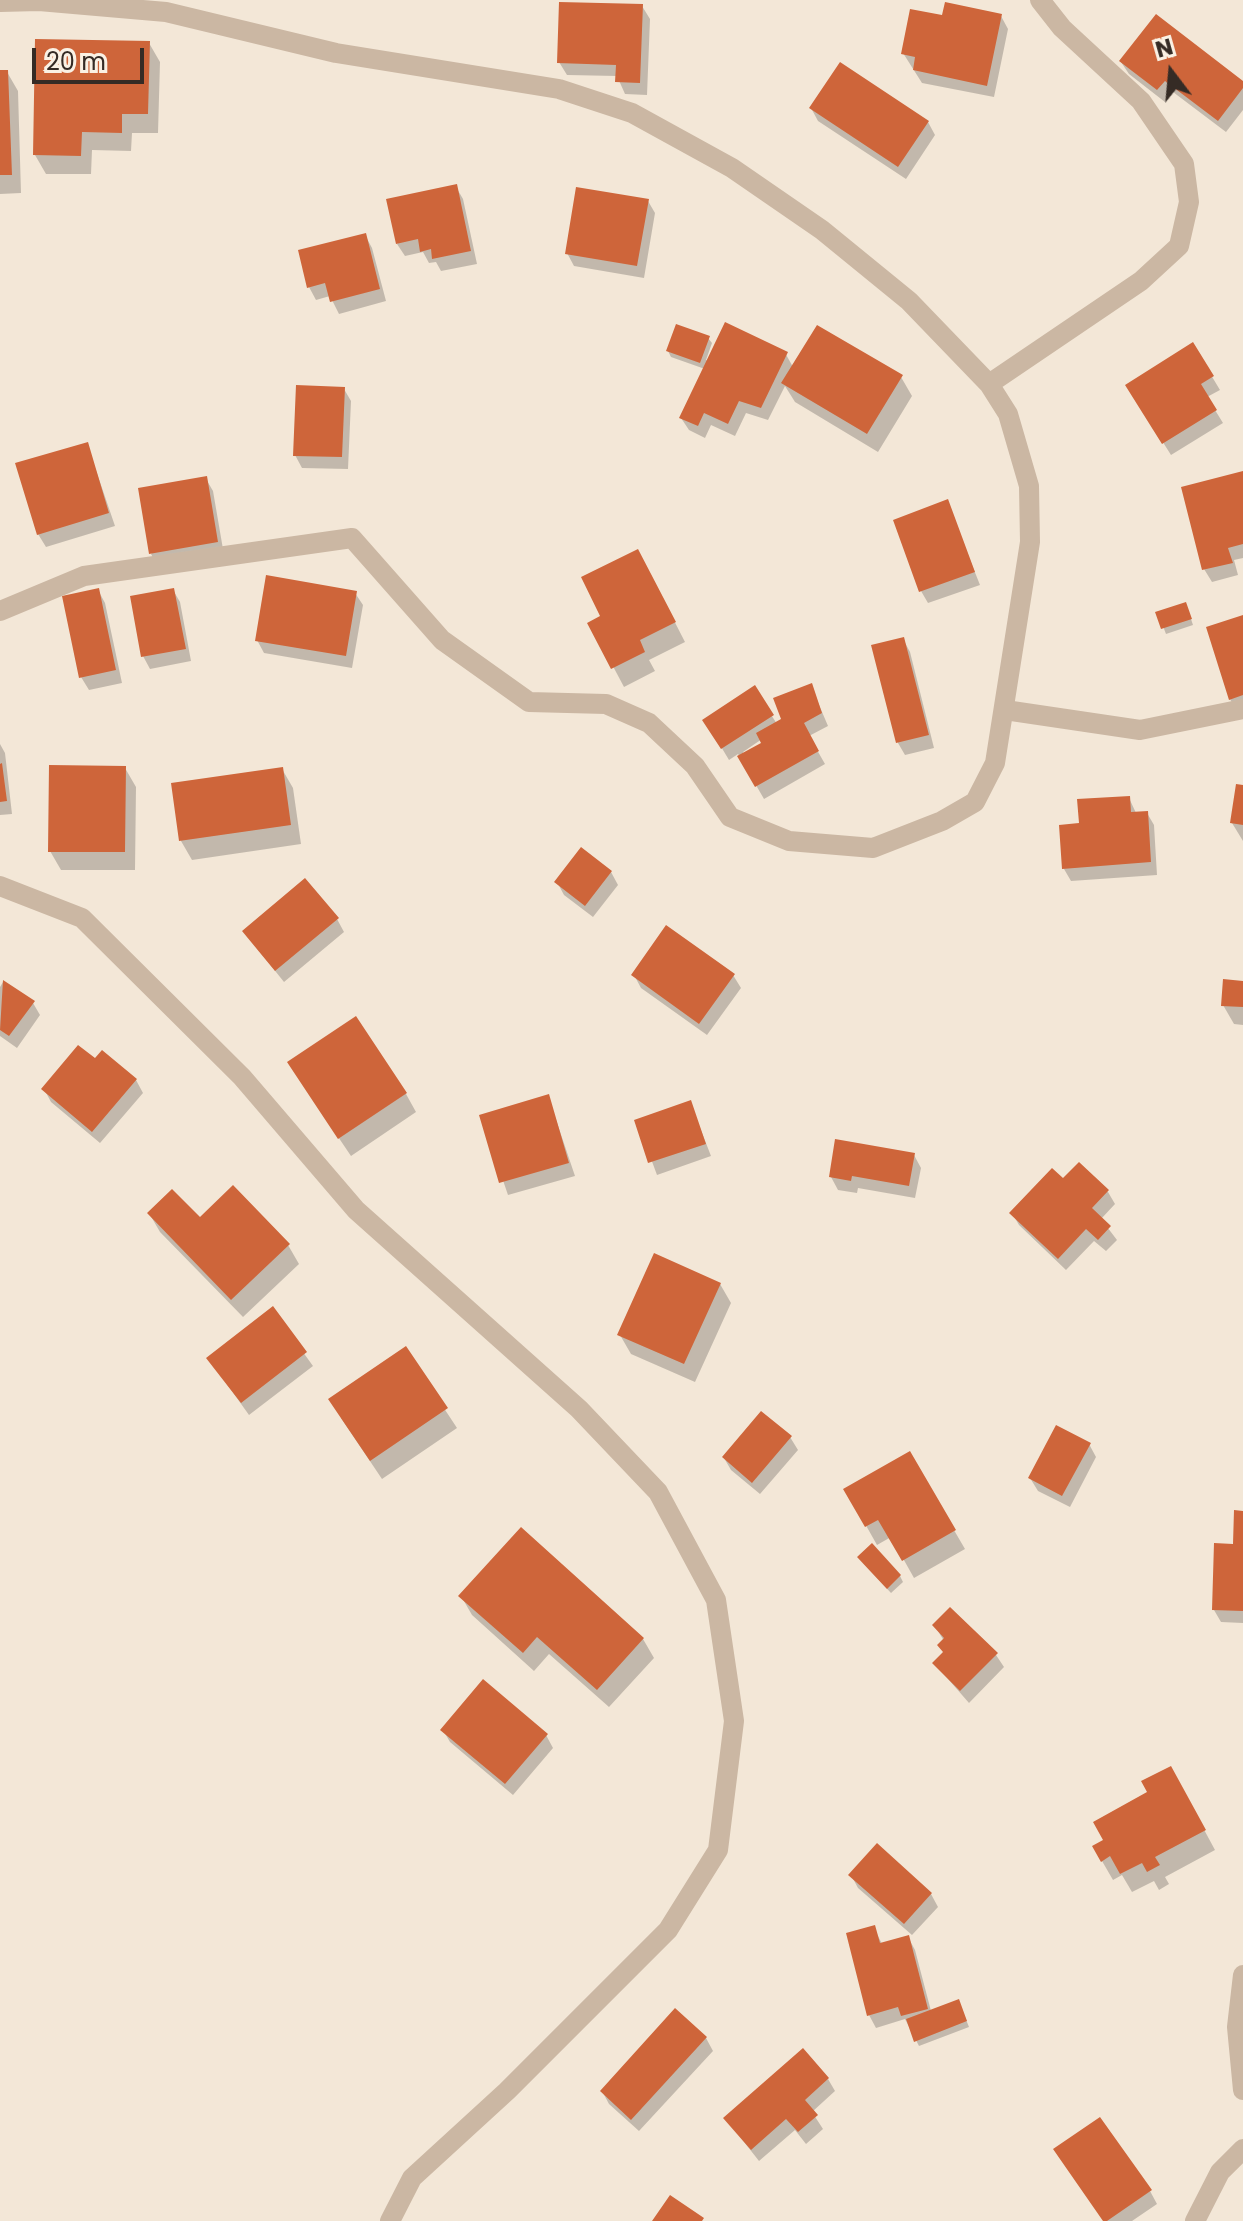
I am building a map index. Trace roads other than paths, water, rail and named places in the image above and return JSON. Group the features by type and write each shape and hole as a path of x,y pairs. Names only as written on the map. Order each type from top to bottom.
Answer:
{"street":[{"path":"989,384 1141,281 1179,246 1189,202 1184,164 1141,101 1062,28 1040,0"},
{"path":"0,2 39,1 166,12 336,53 559,89 632,113 732,168 822,230 909,301 989,384 1008,414 1029,486 1030,542 995,763 975,802 942,821 873,848 789,841 730,817 695,766 649,723 606,704 529,702 442,640 352,538 84,576 0,611"},
{"path":"1005,710 1140,730 1243,709"},
{"path":"0,886 82,918 242,1077 356,1210 579,1409 658,1492 716,1600 734,1721 718,1850 668,1930 507,2091 412,2178 390,2221"},
{"path":"1243,1975 1237,2027 1243,2090"},
{"path":"1195,2221 1220,2172 1243,2149"}]}
